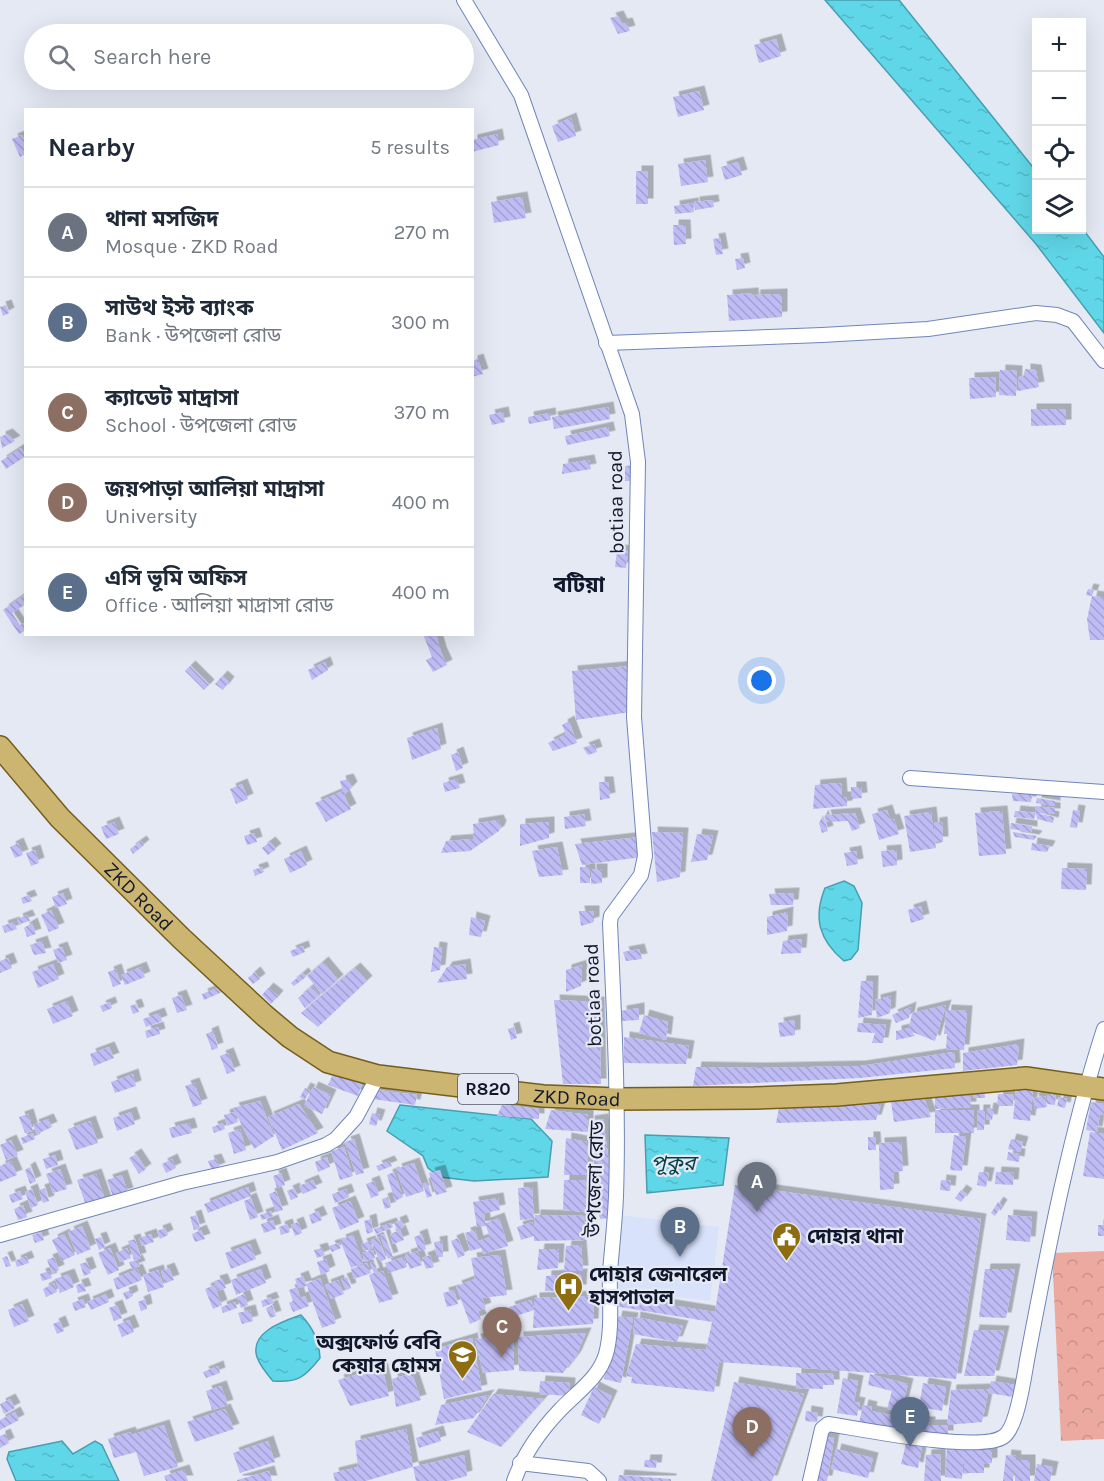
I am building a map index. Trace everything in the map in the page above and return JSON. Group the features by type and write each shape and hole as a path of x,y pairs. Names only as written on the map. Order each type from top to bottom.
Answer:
{"main road":[{"name":"ZKD Road","path":"0,747 60,818 99,858 265,1016 290,1037 328,1062 378,1076 543,1096 616,1099 837,1095 1026,1078 1095,1088"}],"street":[{"name":"botiaa road","path":"464,0 521,95 632,414 638,462 634,717 645,856 641,875 611,916 610,923 616,1099"},
{"path":"606,343 822,335 928,328 1036,313 1057,315 1073,321 1104,361"},
{"path":"910,778 1104,792"},
{"path":"810,1481 822,1429 828,1424 927,1440 957,1442 991,1441 1004,1437 1012,1426 1054,1223 1095,1088 1104,1029"},
{"path":"0,1235 182,1183 277,1162 326,1145 336,1139 356,1117 378,1076"},
{"name":"উপজেলা রোড","path":"514,1481 528,1448 594,1375 605,1355 616,1196 616,1099"},
{"path":"520,1463 588,1471 599,1481"}],"shaded area":[{"path":"620,1215 719,1227 710,1301 611,1289"}],"green space":[{"path":"1104,1251 1104,1439 1061,1441 1052,1253"}],"water":[{"path":"825,0 899,0 1032,166 1032,234 1086,233 1104,257 1104,333 1036,244"},
{"path":"844,881 854,886 862,903 858,950 851,959 844,961 824,937 819,909 825,888"},
{"path":"400,1105 531,1119 552,1141 548,1177 474,1181 440,1177 428,1168 423,1156 387,1131"},
{"name":"পূকুর","path":"645,1135 729,1138 723,1185 647,1193"},
{"path":"301,1315 315,1335 320,1358 310,1370 295,1380 273,1381 257,1357 258,1341 263,1334 277,1324"},
{"path":"62,1441 73,1454 95,1441 102,1445 119,1481 16,1481 7,1459 9,1452"}],"building":[{"path":"618,16 622,24 627,23 630,31 618,34 610,18"},
{"path":"776,39 781,56 759,63 754,45"},
{"path":"699,91 704,110 678,117 673,97"},
{"path":"571,118 576,136 558,142 552,126"},
{"path":"497,134 499,145 474,151 474,140"},
{"path":"22,135 24,155 20,157 12,139"},
{"path":"705,160 708,182 681,186 678,164"},
{"path":"738,162 742,175 725,180 721,167"},
{"path":"636,171 648,171 648,204 636,204"},
{"path":"522,197 526,218 494,223 491,202"},
{"path":"713,200 714,207 695,210 694,202"},
{"path":"693,203 694,212 675,214 674,206"},
{"path":"673,225 685,225 686,244 674,245"},
{"path":"720,238 723,254 716,255 713,239"},
{"path":"743,258 745,268 737,270 735,259"},
{"path":"753,293 754,304 755,295 782,294 782,317 729,321 727,295"},
{"path":"6,305 9,313 3,316 0,307"},
{"path":"478,359 483,374 474,376 474,360"},
{"path":"1025,369 1036,370 1039,387 1018,391 1019,377 1025,375"},
{"path":"1000,370 1017,371 1016,396 999,395"},
{"path":"995,377 996,397 970,399 969,378"},
{"path":"608,407 610,419 554,429 552,417"},
{"path":"1031,409 1066,409 1066,425 1031,426"},
{"path":"503,412 505,422 492,425 489,415"},
{"path":"550,413 551,420 529,424 528,417"},
{"path":"608,427 610,436 567,445 565,436"},
{"path":"7,434 15,441 2,448 0,437"},
{"path":"21,448 24,453 24,457 6,469 1,461"},
{"path":"589,460 591,469 562,474 563,464"},
{"path":"633,465 633,481 625,481 625,466"},
{"path":"617,550 628,551 626,568 615,567"},
{"path":"1088,589 1094,590 1092,596 1086,595"},
{"path":"24,595 24,605 12,613 20,625 24,623 24,631 19,634 3,610"},
{"path":"1092,596 1104,600 1104,640 1090,640 1087,619"},
{"path":"424,636 437,636 447,665 433,672 426,660 432,657"},
{"path":"325,662 328,670 312,680 308,670"},
{"path":"190,666 209,685 204,690 185,671"},
{"path":"630,666 631,712 576,720 572,671"},
{"path":"222,676 229,682 223,690 215,684"},
{"path":"569,721 577,743 553,751 548,743 566,734 562,725"},
{"path":"437,728 441,749 412,760 407,738"},
{"path":"594,744 597,752 588,755 583,748"},
{"path":"458,752 463,768 456,771 451,755"},
{"path":"348,779 352,787 344,795 351,809 326,822 315,803 343,791 340,781"},
{"path":"457,779 460,788 445,792 443,783"},
{"path":"599,782 608,782 610,798 600,800"},
{"path":"841,783 842,797 847,797 847,806 813,809 815,785"},
{"path":"242,784 248,799 236,804 230,789"},
{"path":"851,787 861,787 862,798 851,799"},
{"path":"1012,794 1032,795 1031,802 1013,801"},
{"path":"1037,798 1055,801 1055,806 1036,803"},
{"path":"1035,806 1055,808 1055,814 1036,813"},
{"path":"887,810 890,820 894,819 899,834 879,840 872,814"},
{"path":"1073,810 1080,811 1077,828 1070,827"},
{"path":"1002,811 1006,854 979,856 975,813"},
{"path":"1015,811 1036,813 1034,819 1014,817"},
{"path":"931,812 934,837 934,823 942,822 943,842 935,842 936,848 910,852 904,816"},
{"path":"855,813 860,828 852,831 848,821 827,822 825,815"},
{"path":"1036,813 1054,817 1053,823 1037,819"},
{"path":"584,814 586,826 565,829 564,817"},
{"path":"823,815 828,831 822,833 819,823"},
{"path":"498,820 501,826 499,831 470,851 441,853 446,841 474,839 473,824"},
{"path":"114,822 119,834 106,839 101,827"},
{"path":"549,822 549,838 520,846 520,824"},
{"path":"1011,823 1032,826 1032,832 1010,829"},
{"path":"652,832 683,833 680,877 657,882"},
{"path":"1013,832 1037,836 1034,840 1015,837"},
{"path":"254,833 257,842 247,845 244,836"},
{"path":"697,834 713,836 707,860 691,862"},
{"path":"639,837 642,857 582,865 575,844"},
{"path":"141,841 144,845 133,854 130,849"},
{"path":"270,842 276,849 268,855 262,848"},
{"path":"18,843 23,855 15,858 10,847"},
{"path":"1032,843 1050,846 1047,852 1031,850"},
{"path":"557,847 563,875 539,877 532,851"},
{"path":"35,850 39,863 31,866 26,853"},
{"path":"896,850 897,865 883,867 881,851"},
{"path":"301,851 307,865 290,873 284,859"},
{"path":"856,851 858,864 847,866 844,853"},
{"path":"262,867 264,872 255,876 253,870"},
{"path":"580,867 590,867 590,883 580,883"},
{"path":"1062,868 1087,869 1086,890 1061,889"},
{"path":"591,869 602,869 602,883 591,884"},
{"path":"63,893 67,904 56,908 52,897"},
{"path":"794,893 793,905 771,905 769,894"},
{"path":"29,895 32,901 23,904 21,898"},
{"path":"921,906 924,919 911,923 908,910"},
{"path":"51,910 59,928 49,932 41,915"},
{"path":"579,911 594,911 594,922 581,926"},
{"path":"788,912 787,931 767,935 767,917"},
{"path":"27,915 30,921 19,924 17,919"},
{"path":"471,917 485,921 481,937 469,935"},
{"path":"14,922 17,929 5,933 2,926"},
{"path":"32,923 36,934 27,937 24,928"},
{"path":"802,939 801,953 781,954 783,941"},
{"path":"42,941 46,953 34,955 30,945"},
{"path":"303,946 305,952 293,957 290,951"},
{"path":"62,947 67,960 58,963 53,950"},
{"path":"434,947 442,948 440,970 431,972"},
{"path":"639,949 642,959 626,961 623,952"},
{"path":"8,958 12,968 0,973 0,961"},
{"path":"323,962 338,980 322,994 307,976"},
{"path":"53,964 59,979 38,988 32,972"},
{"path":"465,964 467,979 437,983 447,967"},
{"path":"582,965 581,986 566,992 566,970"},
{"path":"141,967 145,977 125,985 121,975"},
{"path":"355,968 367,981 318,1027 301,1013"},
{"path":"116,969 121,984 113,987 108,972"},
{"path":"255,972 260,979 253,984 248,978"},
{"path":"303,973 306,977 294,986 291,983"},
{"path":"861,981 873,981 872,1015 858,1018"},
{"path":"312,986 320,995 305,1008 298,998"},
{"path":"220,987 222,992 204,1000 202,994"},
{"path":"268,988 278,996 271,1004 262,995"},
{"path":"181,995 187,1010 177,1013 172,998"},
{"path":"891,996 890,1013 877,1018 875,1000"},
{"path":"554,1000 599,1002 601,1084 563,1084"},
{"path":"67,1001 73,1016 53,1024 47,1009"},
{"path":"110,1002 112,1008 103,1012 100,1006"},
{"path":"136,1004 139,1012 133,1014 130,1006"},
{"path":"946,1005 935,1041 912,1032 915,1036 896,1040 896,1031 909,1028 912,1013"},
{"path":"911,1007 909,1018 896,1023 892,1015"},
{"path":"639,1008 639,1020 622,1021 621,1011"},
{"path":"946,1010 967,1011 964,1050 946,1049 947,1034 944,1034"},
{"path":"159,1013 162,1021 146,1027 143,1019"},
{"path":"644,1015 668,1022 666,1040 639,1033"},
{"path":"795,1020 795,1035 780,1037 778,1023"},
{"path":"858,1023 886,1025 883,1043 872,1043 875,1033 857,1032"},
{"path":"158,1027 160,1034 147,1038 145,1031"},
{"path":"514,1027 517,1038 511,1040 508,1029"},
{"path":"213,1031 218,1048 212,1050 206,1034"},
{"path":"624,1037 689,1046 686,1064 624,1063"},
{"path":"1019,1044 1017,1065 963,1071 963,1053"},
{"path":"109,1047 114,1058 94,1066 90,1054"},
{"path":"954,1052 955,1068 860,1078 693,1086 696,1067 860,1066"},
{"path":"228,1053 235,1071 227,1074 220,1056"},
{"path":"133,1074 136,1086 115,1093 111,1082"},
{"path":"333,1074 362,1084 358,1096 328,1085"},
{"path":"194,1083 202,1104 193,1107 185,1086"},
{"path":"313,1087 331,1095 322,1114 304,1106"},
{"path":"305,1088 310,1090 305,1100 300,1097"},
{"path":"984,1088 985,1098 973,1098 973,1089"},
{"path":"1016,1089 1033,1091 1030,1121 1013,1119"},
{"path":"377,1090 417,1095 415,1105 373,1099"},
{"path":"970,1094 971,1107 935,1109 935,1095"},
{"path":"998,1094 1014,1095 1013,1106 997,1106"},
{"path":"923,1095 931,1117 894,1122 891,1102"},
{"path":"1047,1095 1056,1095 1055,1105 1047,1104"},
{"path":"1045,1096 1047,1107 1035,1109 1033,1098"},
{"path":"1059,1097 1067,1099 1065,1108 1057,1106"},
{"path":"260,1101 274,1136 254,1149 233,1108"},
{"path":"1091,1102 1104,1104 1104,1115 1100,1114 1097,1132 1086,1130"},
{"path":"299,1104 318,1133 282,1150 268,1117"},
{"path":"881,1104 876,1120 776,1123 779,1108"},
{"path":"502,1105 539,1109 539,1119 497,1116"},
{"path":"988,1108 994,1109 992,1120 986,1119"},
{"path":"551,1110 588,1115 588,1132 545,1129"},
{"path":"935,1110 974,1110 974,1133 935,1133"},
{"path":"978,1110 985,1110 984,1130 977,1130"},
{"path":"131,1112 135,1124 117,1131 113,1118"},
{"path":"234,1112 238,1122 227,1126 224,1115"},
{"path":"372,1113 380,1115 376,1126 369,1124"},
{"path":"28,1114 33,1131 25,1133 19,1117"},
{"path":"48,1119 52,1127 37,1134 33,1125"},
{"path":"603,1119 615,1206 607,1207 609,1218 600,1219 593,1189 597,1188 589,1121"},
{"path":"90,1121 98,1143 76,1150 68,1129"},
{"path":"189,1123 192,1133 172,1138 169,1128"},
{"path":"223,1123 225,1129 214,1133 212,1127"},
{"path":"240,1129 246,1150 234,1154 228,1133"},
{"path":"1090,1132 1104,1134 1104,1179 1083,1176"},
{"path":"33,1133 35,1139 23,1144 21,1138"},
{"path":"954,1135 966,1137 962,1171 950,1170"},
{"path":"868,1137 875,1137 876,1150 868,1150"},
{"path":"566,1138 587,1142 588,1175 564,1175"},
{"path":"354,1139 364,1173 356,1175 345,1142"},
{"path":"1011,1139 1023,1142 1020,1152 1008,1149"},
{"path":"11,1140 18,1155 6,1160 0,1145"},
{"path":"901,1142 903,1171 893,1172 894,1189 880,1190 879,1143"},
{"path":"344,1147 353,1176 340,1180 331,1151"},
{"path":"1008,1152 1020,1154 1019,1162 1007,1160"},
{"path":"136,1154 146,1169 139,1174 129,1158"},
{"path":"55,1155 58,1165 46,1169 43,1159"},
{"path":"327,1157 330,1167 318,1172 315,1162"},
{"path":"172,1159 176,1168 166,1173 162,1164"},
{"path":"216,1159 220,1168 212,1171 208,1161"},
{"path":"11,1161 17,1175 0,1182 0,1166"},
{"path":"389,1161 392,1166 379,1171 376,1166"},
{"path":"414,1163 424,1191 406,1197 396,1169"},
{"path":"30,1167 36,1181 30,1184 25,1170"},
{"path":"60,1169 67,1189 53,1193 46,1174"},
{"path":"440,1170 447,1192 436,1195 429,1173"},
{"path":"394,1172 403,1197 395,1201 387,1175"},
{"path":"979,1172 989,1173 986,1187 977,1185"},
{"path":"996,1172 1014,1173 1013,1185 995,1184"},
{"path":"281,1173 285,1185 277,1188 273,1176"},
{"path":"96,1174 106,1202 87,1208 77,1180"},
{"path":"122,1175 128,1193 113,1197 107,1180"},
{"path":"313,1180 317,1188 303,1194 299,1186"},
{"path":"564,1180 586,1180 586,1212 563,1210"},
{"path":"941,1180 951,1181 950,1191 940,1190"},
{"path":"374,1181 379,1195 371,1198 366,1184"},
{"path":"427,1182 432,1196 427,1198 423,1184"},
{"path":"735,1185 981,1219 956,1379 719,1362 714,1392 631,1383 632,1377 626,1376 636,1344 706,1350 712,1322 614,1306 614,1296 715,1312"},
{"path":"248,1187 251,1196 208,1213 204,1204"},
{"path":"532,1187 534,1219 520,1220 518,1188"},
{"path":"45,1188 49,1201 43,1203 39,1190"},
{"path":"294,1188 298,1197 291,1200 287,1191"},
{"path":"32,1189 38,1205 31,1208 25,1192"},
{"path":"346,1189 349,1197 335,1203 332,1194"},
{"path":"961,1190 967,1194 961,1202 955,1198"},
{"path":"20,1191 23,1199 12,1203 9,1195"},
{"path":"276,1191 283,1210 276,1212 269,1194"},
{"path":"388,1197 391,1207 385,1209 382,1199"},
{"path":"251,1198 258,1217 250,1220 244,1201"},
{"path":"498,1198 500,1210 484,1213 485,1223 499,1218 508,1246 483,1254 481,1248 470,1251 465,1233 475,1230 478,1241 490,1237 486,1226 477,1227 473,1202"},
{"path":"350,1201 359,1222 340,1230 332,1208"},
{"path":"998,1202 1002,1205 995,1216 991,1213"},
{"path":"23,1205 27,1217 18,1220 14,1209"},
{"path":"271,1211 273,1216 262,1220 260,1215"},
{"path":"318,1211 322,1220 312,1224 309,1215"},
{"path":"196,1215 200,1228 194,1230 190,1217"},
{"path":"535,1215 584,1216 585,1240 534,1241 534,1236 521,1240 517,1227 532,1222 534,1230"},
{"path":"1008,1215 1032,1217 1030,1242 1006,1240"},
{"path":"371,1219 373,1232 367,1234 364,1221"},
{"path":"273,1220 276,1229 264,1233 261,1224"},
{"path":"401,1220 404,1227 397,1230 394,1223"},
{"path":"298,1222 302,1233 295,1236 291,1225"},
{"path":"391,1223 393,1227 376,1234 374,1229"},
{"path":"287,1224 290,1232 281,1235 279,1227"},
{"path":"1098,1225 1104,1225 1104,1236 1098,1236"},
{"path":"82,1226 91,1249 77,1255 68,1232"},
{"path":"165,1228 168,1235 160,1239 157,1231"},
{"path":"201,1230 205,1239 195,1242 192,1234"},
{"path":"400,1230 404,1240 393,1244 390,1234"},
{"path":"41,1232 44,1240 35,1243 32,1235"},
{"path":"64,1234 75,1255 62,1261 52,1240"},
{"path":"151,1234 154,1242 142,1246 139,1238"},
{"path":"384,1234 393,1257 388,1259 380,1235"},
{"path":"422,1234 426,1249 419,1251 414,1237"},
{"path":"353,1235 363,1263 351,1268 340,1240"},
{"path":"101,1237 105,1247 99,1250 95,1239"},
{"path":"378,1237 386,1259 380,1262 371,1240"},
{"path":"458,1238 465,1255 458,1258 451,1241"},
{"path":"135,1239 141,1258 134,1260 128,1241"},
{"path":"370,1241 373,1248 364,1251 361,1244"},
{"path":"442,1241 443,1257 437,1257 434,1242"},
{"path":"339,1243 341,1248 332,1252 329,1246"},
{"path":"250,1244 256,1259 231,1269 225,1253"},
{"path":"581,1245 583,1271 564,1271 566,1246"},
{"path":"110,1248 119,1270 108,1275 98,1253"},
{"path":"127,1248 131,1258 120,1262 116,1253"},
{"path":"322,1248 325,1255 317,1258 314,1250"},
{"path":"539,1249 559,1249 558,1268 537,1270"},
{"path":"373,1250 375,1258 365,1262 362,1253"},
{"path":"417,1251 422,1265 410,1269 405,1255"},
{"path":"430,1255 434,1267 426,1269 422,1258"},
{"path":"500,1255 507,1295 482,1298 486,1308 478,1311 481,1319 470,1324 456,1286 475,1279 476,1284 471,1258"},
{"path":"7,1256 11,1266 6,1267 2,1258"},
{"path":"26,1256 29,1263 17,1267 15,1261"},
{"path":"54,1257 59,1270 52,1273 47,1260"},
{"path":"404,1257 407,1267 389,1273 385,1263"},
{"path":"326,1259 330,1271 321,1275 317,1262"},
{"path":"137,1260 140,1266 132,1269 129,1262"},
{"path":"87,1262 91,1273 84,1276 80,1264"},
{"path":"374,1262 378,1273 383,1271 393,1299 379,1303 369,1275 374,1273 370,1263"},
{"path":"367,1263 371,1273 354,1279 351,1269"},
{"path":"169,1268 174,1280 165,1283 161,1271"},
{"path":"137,1269 142,1280 117,1290 113,1279"},
{"path":"261,1269 266,1283 236,1295 231,1280"},
{"path":"985,1269 1015,1269 1006,1318 979,1317"},
{"path":"158,1270 164,1287 148,1292 143,1275"},
{"path":"49,1271 52,1278 42,1281 40,1274"},
{"path":"69,1274 74,1287 60,1293 55,1279"},
{"path":"582,1274 581,1290 545,1291 546,1276"},
{"path":"303,1276 306,1284 320,1278 336,1323 322,1328 307,1286 298,1288 295,1279"},
{"path":"347,1277 351,1288 346,1290 341,1279"},
{"path":"222,1279 226,1288 218,1291 214,1281"},
{"path":"338,1280 344,1294 331,1299 325,1285"},
{"path":"54,1283 57,1292 46,1297 43,1289"},
{"path":"83,1283 86,1291 78,1293 76,1285"},
{"path":"214,1285 222,1305 213,1309 205,1289"},
{"path":"297,1287 300,1298 305,1296 309,1306 293,1312 289,1303 293,1301 289,1290"},
{"path":"131,1290 133,1296 126,1300 123,1293"},
{"path":"454,1290 458,1304 447,1307 443,1293"},
{"path":"106,1294 109,1302 91,1310 87,1302"},
{"path":"244,1294 248,1305 241,1308 237,1297"},
{"path":"594,1296 593,1324 533,1328 534,1310 513,1317 509,1307 531,1300 534,1308 534,1298"},
{"path":"271,1297 274,1303 263,1307 261,1301"},
{"path":"83,1299 86,1307 75,1311 72,1303"},
{"path":"145,1299 147,1309 141,1311 138,1302"},
{"path":"235,1302 237,1308 223,1313 221,1307"},
{"path":"22,1304 29,1321 14,1327 8,1310"},
{"path":"117,1305 122,1318 114,1321 109,1308"},
{"path":"272,1305 276,1316 270,1318 266,1308"},
{"path":"250,1310 253,1321 242,1324 238,1313"},
{"path":"617,1316 633,1318 621,1383 604,1379"},
{"path":"635,1317 683,1326 677,1342 633,1334"},
{"path":"129,1320 134,1332 122,1337 117,1325"},
{"path":"60,1321 64,1331 57,1334 53,1324"},
{"path":"974,1330 1004,1331 994,1376 964,1376"},
{"path":"586,1333 576,1356 563,1373 519,1371 518,1337"},
{"path":"514,1335 514,1370 483,1373 475,1339"},
{"path":"472,1338 482,1390 444,1399 435,1349"},
{"path":"218,1366 220,1373 206,1378 203,1372"},
{"path":"382,1367 389,1396 350,1406 338,1380"},
{"path":"412,1373 421,1400 396,1407 392,1379"},
{"path":"796,1373 834,1374 834,1385 823,1385 823,1389 796,1388"},
{"path":"870,1374 908,1384 901,1412 887,1409 892,1391 868,1385"},
{"path":"843,1378 858,1381 854,1402 860,1403 857,1416 837,1413"},
{"path":"540,1381 570,1383 569,1396 539,1394"},
{"path":"991,1381 1016,1385 1013,1397 989,1393"},
{"path":"734,1382 804,1394 772,1481 711,1481"},
{"path":"923,1383 946,1387 942,1411 919,1407"},
{"path":"221,1386 228,1405 212,1410 206,1391"},
{"path":"594,1387 612,1396 599,1424 581,1415"},
{"path":"989,1389 982,1422 947,1425 951,1390"},
{"path":"493,1394 544,1399 501,1447 467,1432"},
{"path":"489,1395 474,1418 435,1425 441,1405"},
{"path":"10,1399 15,1408 4,1414 0,1404"},
{"path":"863,1405 872,1407 871,1411 896,1416 893,1430 859,1423"},
{"path":"225,1409 234,1429 195,1442 187,1422"},
{"path":"806,1411 818,1413 817,1422 805,1421"},
{"path":"15,1412 19,1420 0,1430 0,1420"},
{"path":"906,1422 948,1425 948,1436 906,1435"},
{"path":"164,1425 178,1467 144,1476 136,1452 114,1458 108,1439"},
{"path":"406,1429 413,1467 366,1481 335,1481 333,1473 358,1467 355,1441"},
{"path":"438,1431 441,1441 419,1448 416,1438"},
{"path":"5,1434 9,1443 0,1448 0,1436"},
{"path":"821,1436 834,1438 827,1481 813,1481"},
{"path":"268,1441 275,1462 240,1473 233,1453"},
{"path":"906,1444 922,1447 918,1468 901,1464"},
{"path":"964,1447 992,1447 992,1463 984,1464 984,1473 964,1473"},
{"path":"947,1448 964,1449 962,1479 945,1477"},
{"path":"836,1449 873,1458 868,1478 831,1469"},
{"path":"940,1454 941,1481 924,1481 926,1455"},
{"path":"464,1455 467,1476 448,1481 416,1481 413,1467"},
{"path":"1006,1455 1016,1456 1013,1481 1003,1481"},
{"path":"645,1460 657,1460 656,1468 644,1467"},
{"path":"1015,1460 1030,1460 1030,1481 1015,1481"},
{"path":"1037,1464 1053,1467 1050,1481 1034,1481"},
{"path":"184,1470 188,1481 166,1481 164,1476"},
{"path":"269,1471 272,1481 237,1481 237,1480"},
{"path":"619,1475 671,1479 671,1481 618,1481"}],"place":[{"name":"থানা মসজিদ","path":"757,1212"},
{"name":"সাউথ ইস্ট ব্যাংক","path":"680,1257"},
{"name":"দোহার থানা","path":"786,1262"},
{"name":"দোহার জেনারেল হাসপাতাল","path":"568,1312"},
{"name":"ক্যাডেট মাদ্রাসা","path":"502,1357"},
{"name":"অক্সফোর্ড বেবি কেয়ার হোমস","path":"462,1380"},
{"name":"এসি ভূমি অফিস","path":"910,1447"},
{"name":"জয়পাড়া আলিয়া মাদ্রাসা","path":"752,1457"}],"district":[{"name":"বটিয়া","path":"579,585"}]}
